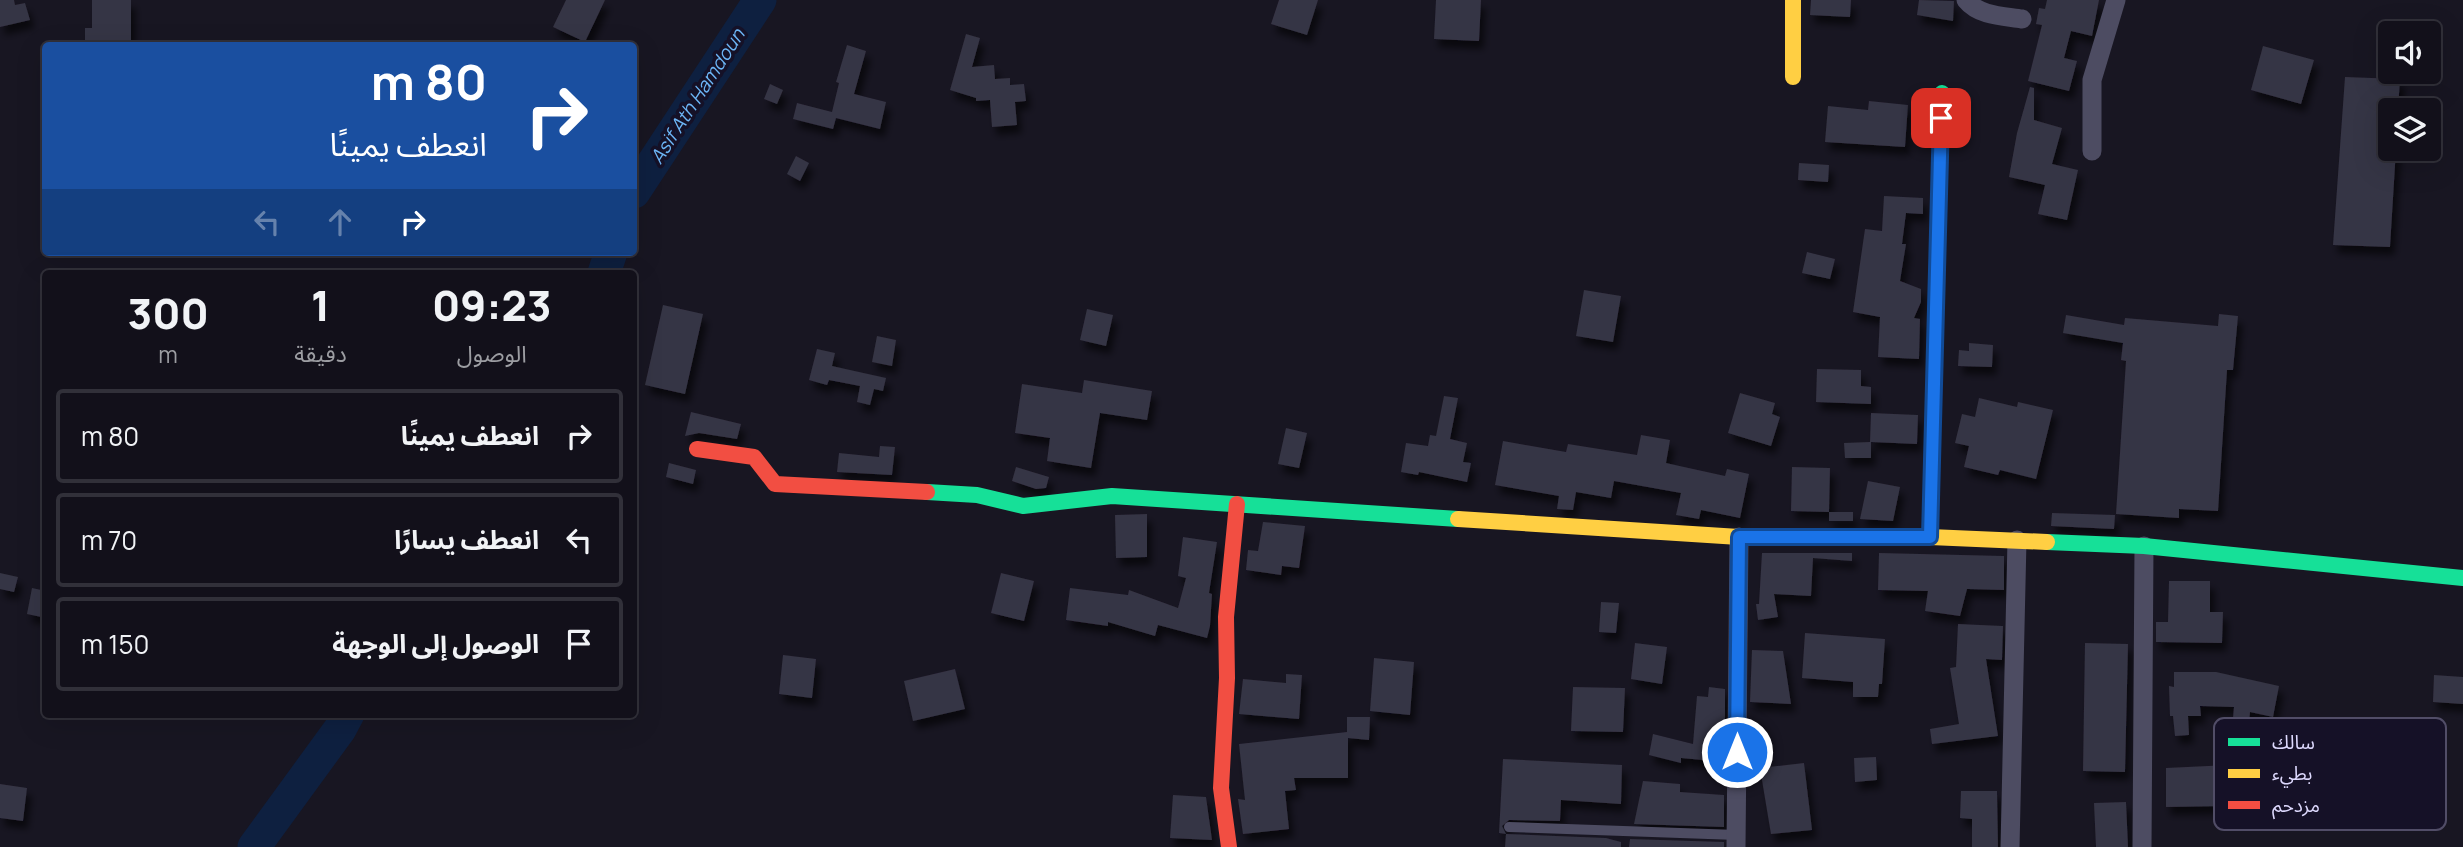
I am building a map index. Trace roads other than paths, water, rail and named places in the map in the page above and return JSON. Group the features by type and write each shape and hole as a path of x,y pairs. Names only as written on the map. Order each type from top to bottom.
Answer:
{"street":[{"path":"1793,0 1793,77"},
{"path":"1966,0 1971,6 1984,12 2022,19"},
{"path":"2092,151 2092,80 2116,0"},
{"path":"1930,537 1942,93"},
{"path":"697,449 754,457 775,484 976,495 1023,506 1112,496 1739,537 1930,537 2144,546 2463,578"},
{"path":"1229,847 1221,788 1227,678 1226,617 1237,504"},
{"path":"1736,841 1739,537"},
{"path":"2010,847 2017,540"},
{"path":"2142,847 2144,546"}],"lane":[{"path":"1509,827 1736,841"}],"waterway":[{"name":"Asif Ath Hamdoun","path":"637,187 760,0"},
{"name":"Asif Ath Hamdoun","path":"605,270 610,256"},
{"name":"Asif Ath Hamdoun","path":"254,847 346,718"}]}
